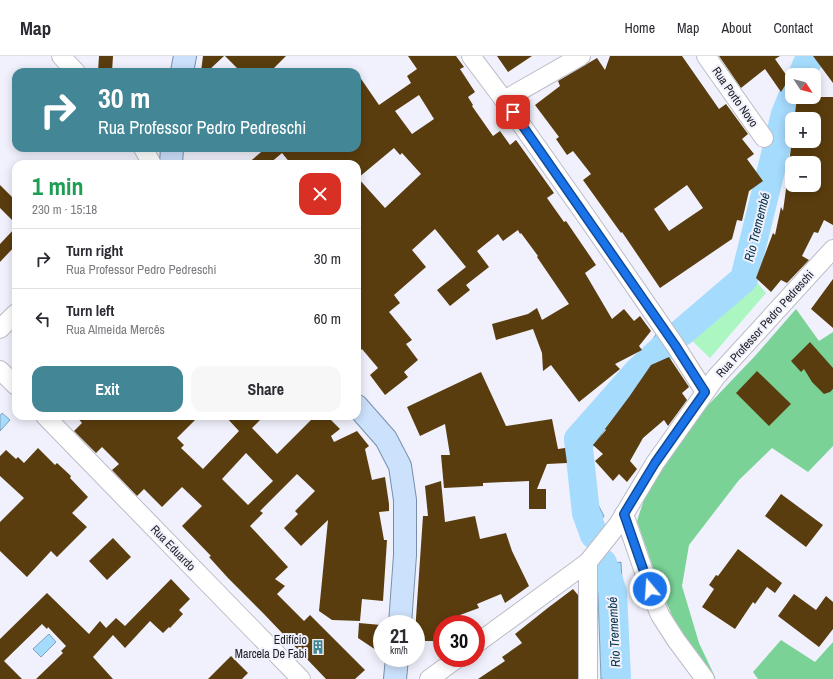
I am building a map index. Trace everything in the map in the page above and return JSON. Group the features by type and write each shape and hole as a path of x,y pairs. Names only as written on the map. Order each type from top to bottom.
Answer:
{"main road":[{"path":"183,68 185,56"},
{"path":"361,411 386,439 400,466 405,500 405,555 401,615"},
{"path":"395,679 396,667"}],"street":[{"path":"61,56 72,68"},
{"path":"471,56 504,100 675,345 705,392"},
{"path":"504,100 581,56"},
{"name":"Rua Porto Novo","path":"706,56 764,138"},
{"name":"Rua Professor Pedro Pedreschi","path":"485,637 588,562 624,514 655,463 716,377 833,249"},
{"path":"0,329 12,317"},
{"path":"0,370 12,382"},
{"name":"Rua Eduardo","path":"49,420 301,679"},
{"path":"624,514 660,615 676,640 706,679"},
{"path":"588,562 588,679"},
{"path":"429,679 446,667"}],"green space":[{"path":"751,275 766,293 710,358 689,338"},
{"path":"796,309 819,341 833,332 833,446 808,472 772,448 739,480 689,545 682,586 699,643 716,679 682,638 662,593 637,521 648,487 692,422 755,356"},
{"path":"781,640 815,662 833,642 833,679 758,679 753,672"}],"water":[{"path":"657,333 664,346 586,456 592,493 604,516 591,536 584,517 577,452"},
{"path":"2,413 10,420 0,431 0,416"},
{"path":"621,562 627,679 601,679 597,567"},
{"path":"49,634 56,642 41,657 33,649"}],"building":[{"path":"99,56 113,56 112,68 98,68"},
{"path":"203,56 224,56 211,68 202,68"},
{"path":"225,56 286,56 274,68 237,68"},
{"path":"408,56 456,56 464,67 460,69 475,92 468,97 473,105 472,106 493,136 500,131 510,145 516,140 554,193 547,198 564,222 566,221 596,265 585,273 612,319 624,309 634,321 640,316 651,331 639,346 642,350 615,364 620,369 579,402 551,365 543,371 542,353 533,329 496,340 492,324 528,314 537,308 542,320 569,304 537,257 538,256 518,230 503,241 498,234 477,251 489,267 466,285 470,290 450,306 437,290 466,267 435,229 412,250 426,267 394,295 400,303 389,312 412,340 406,344 418,360 404,372 408,377 385,395 370,375 378,368 362,349 361,350 361,181 385,208 421,174 402,153 400,155 394,148 361,176 361,160 288,160 282,153 274,160 252,160 261,152 361,152 361,79 379,105 411,83 407,76 417,69","holes":["419,95 434,119 412,134 395,111"]},
{"path":"497,56 532,56 508,72"},
{"path":"610,56 682,56 719,109 726,104 748,134 742,139 754,154 747,159 763,181 749,191 742,221 737,220 732,239 660,288 622,232 621,233 583,180 591,174 573,151 567,155 556,139 559,137 535,105 560,86 558,81 597,58 605,70","holes":["687,185 703,208 669,231 654,209"]},
{"path":"719,56 780,56 775,59 785,73 785,86 781,92 765,69 741,88"},
{"path":"813,56 833,56 833,83"},
{"path":"821,97 833,97 833,225 824,220 818,233 814,232 802,256 809,260 787,283 781,280 771,292 756,278 773,233 775,235 781,207 783,211 786,192 821,192 821,156 790,156 791,148 821,148 821,112 795,112 796,104 821,104"},
{"path":"0,185 12,197 12,220 0,208"},
{"path":"12,231 12,249 0,262 0,244"},
{"path":"833,279 833,328 811,309"},
{"path":"810,342 833,368 833,389 824,394 812,382 804,369 801,372 791,361"},
{"path":"669,357 689,387 682,393 687,400 668,426 664,420 643,438 630,461 637,469 627,482 619,474 613,481 595,461 603,454 593,445 606,430 605,429 651,365"},
{"path":"757,371 791,404 769,426 736,393"},
{"path":"481,372 506,426 552,419 558,449 565,448 567,463 547,464 537,489 546,489 546,509 529,509 529,481 483,483 483,486 444,488 441,455 450,455 445,424 420,436 407,407"},
{"path":"79,420 195,420 177,438 184,445 181,448 203,469 239,431 229,420 260,420 252,428 277,454 311,420 331,420 340,429 331,436 334,442 357,431 369,446 365,449 372,480 385,477 389,511 379,512 384,540 387,540 383,601 362,599 360,621 332,620 319,611 328,520 301,546 284,528 298,514 295,511 315,491 297,474 260,511 263,513 250,526 288,567 275,579 285,586 277,594 304,621 310,615 365,670 355,679 326,679 228,578 209,557 211,556 182,526 202,506 182,487 162,507 144,489 137,496 112,470 119,464 102,447 96,453 74,431 82,423","holes":["246,453 273,481 248,505 222,479"]},
{"path":"38,448 55,465 57,463 71,476 70,478 88,497 72,513 87,527 57,557 51,551 27,577 0,551 0,522 24,498 0,476 0,456 6,450 16,459 18,457 24,463"},
{"path":"441,481 445,522 475,516 480,539 506,533 512,551 529,586 505,603 501,594 477,604 479,608 460,615 433,615 433,641 425,641 425,615 416,615 423,516 428,516 425,486"},
{"path":"781,494 823,525 806,547 765,516"},
{"path":"113,538 131,557 107,580 89,561"},
{"path":"738,549 782,583 775,593 767,587 755,604 753,602 735,629 702,607 714,589 709,585 716,575 718,576"},
{"path":"171,579 190,599 179,610 183,614 170,628 169,627 163,633 150,621 125,648 113,635 93,657 113,679 36,679 63,653 61,651 66,646 48,627 47,629 42,624 4,661 22,679 0,679 0,639 47,593 89,634 100,621 106,628 116,618 125,626"},
{"path":"573,589 578,595 578,679 478,679 505,661 502,657 522,643 515,634"},
{"path":"794,594 816,610 826,596 833,602 833,629 819,647 778,616"},
{"path":"359,623 373,624 373,648 358,638"},
{"path":"231,656 248,673 242,679 208,679"}],"waterway":[{"name":"Rio Tremembé","path":"805,68 812,56"},
{"name":"Rio Tremembé","path":"682,332 744,279 785,114 789,104"},
{"name":"Rio Tremembé","path":"594,535 586,513 578,439 638,371 662,349"},
{"name":"Rio Tremembé","path":"603,563 613,592 617,679"}],"place":[{"name":"Edifício Marcela De Fabi","path":"318,647"}],"route":[{"path":"513,112 675,345 705,392 655,463 624,514 650,589"}]}
